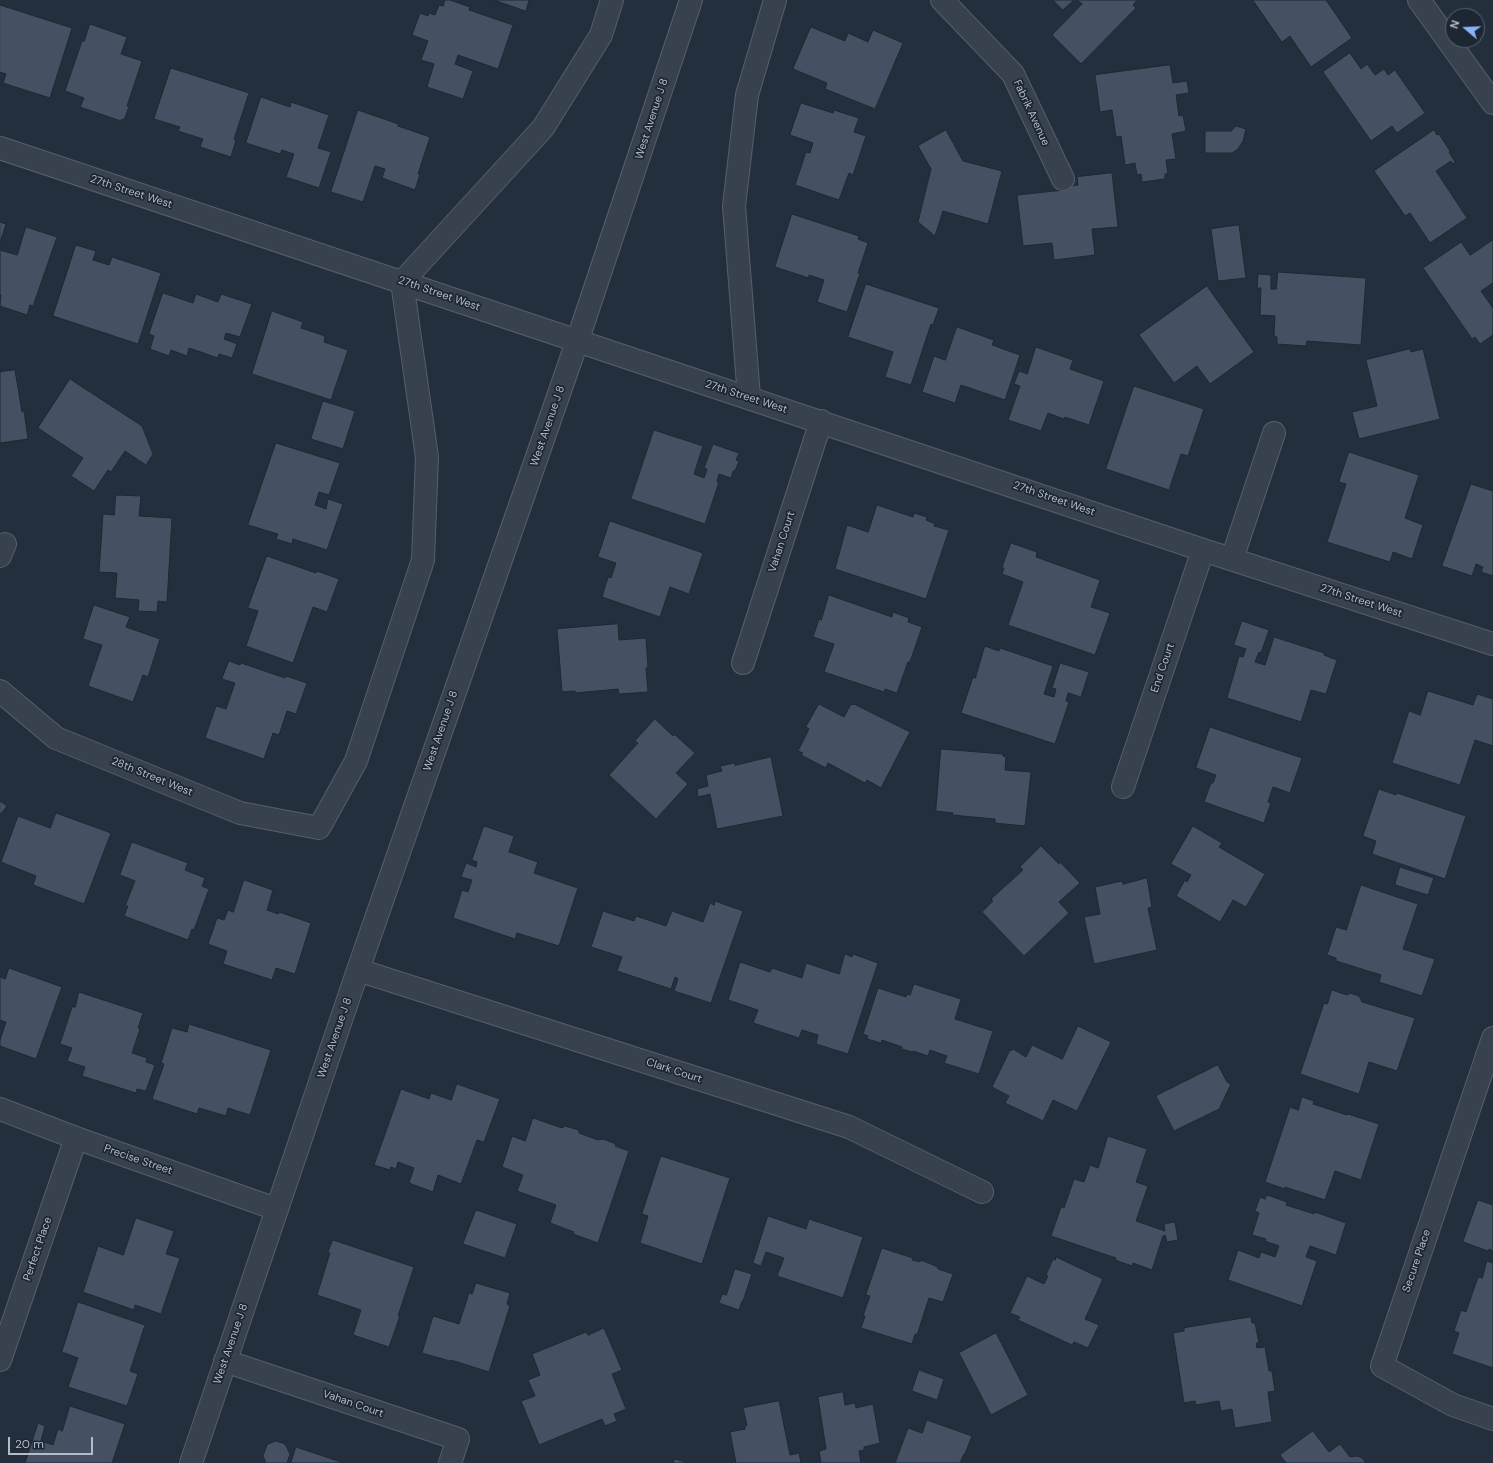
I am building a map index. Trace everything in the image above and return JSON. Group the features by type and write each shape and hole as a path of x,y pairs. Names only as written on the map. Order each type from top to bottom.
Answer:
{"street":[{"path":"402,282 543,128 601,35 612,0"},
{"name":"West Avenue J 8","path":"191,1463 276,1208 577,342 691,0"},
{"path":"749,397 734,206 747,95 775,0"},
{"name":"Fabrik Avenue","path":"942,0 1013,74 1063,179"},
{"path":"1419,0 1493,104"},
{"name":"27th Street West","path":"0,148 577,342 821,421 1203,550 1493,644"},
{"name":"28th Street West","path":"0,691 56,738 240,813 319,828 356,761 423,560 427,457 402,282"},
{"name":"Vahan Court","path":"743,663 821,421"},
{"path":"1232,559 1274,433"},
{"name":"End Court","path":"1123,787 1203,550"},
{"name":"Clark Court","path":"358,970 849,1127 982,1192"},
{"name":"Secure Place","path":"1493,1038 1382,1366 1453,1405 1493,1419"},
{"name":"Precise Street","path":"0,1109 76,1138 276,1208"},
{"name":"Perfect Place","path":"0,1360 76,1138"},
{"name":"Vahan Court","path":"225,1361 458,1439 450,1463"}],"building":[{"path":"445,0 450,0 470,7 469,10 513,25 498,69 458,55 455,64 473,71 463,99 427,87 434,64 421,60 428,41 412,35 420,13 428,16 429,13 435,15 439,5 443,6"},
{"path":"494,0 529,0 526,11"},
{"path":"1053,0 1074,0 1063,10"},
{"path":"1077,0 1137,0 1133,5 1136,8 1081,64 1052,35 1082,4"},
{"path":"1253,0 1326,0 1352,38 1311,67 1290,36 1282,42"},
{"path":"0,5 72,28 50,98 3,83 6,74 0,72"},
{"path":"90,24 127,37 121,54 142,61 127,106 129,107 124,120 122,119 121,121 80,107 84,98 65,91 82,41 84,41"},
{"path":"811,27 845,41 848,33 868,42 873,30 903,43 875,109 825,89 827,83 793,69"},
{"path":"1350,53 1361,69 1367,64 1375,75 1384,69 1388,75 1395,70 1425,113 1397,133 1392,126 1371,141 1323,72"},
{"path":"1170,65 1173,83 1187,81 1189,93 1176,95 1179,116 1183,115 1186,131 1172,134 1176,159 1166,160 1168,174 1165,174 1165,179 1142,182 1141,174 1137,175 1135,163 1125,165 1121,136 1116,137 1112,110 1100,112 1095,75"},
{"path":"171,68 249,93 234,139 236,140 231,157 200,147 203,139 178,131 180,127 154,119"},
{"path":"261,97 290,107 291,102 329,115 318,148 331,152 319,188 286,177 294,154 282,150 280,154 246,143"},
{"path":"801,103 833,113 834,110 859,118 854,132 866,136 853,175 849,173 839,200 795,185 806,152 810,153 813,143 790,135"},
{"path":"358,110 430,137 418,174 420,174 415,190 382,178 385,169 375,166 363,202 331,192"},
{"path":"1236,126 1246,129 1243,141 1238,149 1232,153 1205,153 1205,131 1231,131"},
{"path":"946,130 963,161 1002,171 988,224 943,211 935,236 918,222 931,169 918,146"},
{"path":"1434,130 1437,135 1439,134 1455,162 1453,164 1451,161 1436,171 1467,218 1430,243 1410,213 1405,216 1374,171"},
{"path":"1112,173 1118,227 1092,229 1095,255 1054,260 1052,243 1023,246 1017,195 1064,190 1064,187 1078,185 1077,177"},
{"path":"792,214 859,236 858,239 868,243 847,312 817,302 824,280 809,275 809,278 775,267"},
{"path":"0,222 6,224 0,243"},
{"path":"1239,225 1246,278 1218,281 1211,229"},
{"path":"26,227 57,237 33,306 30,305 27,315 0,306 0,250 17,255"},
{"path":"1493,240 1493,283 1481,291 1493,308 1493,335 1480,344 1475,337 1472,339 1423,268 1461,242 1470,255"},
{"path":"76,245 96,251 93,260 109,265 112,257 161,273 138,344 53,316"},
{"path":"1278,272 1366,278 1361,345 1307,341 1306,346 1277,344 1277,337 1274,336 1275,316 1260,315 1261,288 1257,288 1258,274 1271,275 1271,289 1276,289"},
{"path":"866,284 939,308 933,325 931,324 911,385 885,377 893,352 848,337"},
{"path":"1207,286 1254,352 1210,384 1197,366 1174,383 1139,335"},
{"path":"163,293 193,303 196,294 218,302 221,294 252,304 240,337 226,333 224,339 237,344 232,358 219,354 218,358 189,348 187,356 171,350 169,356 150,349 154,336 149,334"},
{"path":"272,311 303,322 301,328 325,336 324,342 348,350 331,400 252,374"},
{"path":"957,327 994,340 992,345 1020,355 1005,400 961,385 955,403 922,392 934,356 945,360"},
{"path":"1036,347 1073,360 1070,369 1104,381 1089,425 1065,417 1064,419 1048,413 1041,431 1008,420 1020,386 1014,384 1019,371 1027,374"},
{"path":"1410,349 1411,352 1423,349 1440,419 1359,439 1352,412 1377,406 1366,360"},
{"path":"15,370 22,412 24,411 28,439 0,443 0,372"},
{"path":"70,379 142,426 153,454 146,465 125,451 111,472 108,470 94,491 71,476 83,458 38,428"},
{"path":"1134,386 1204,409 1188,456 1181,454 1169,490 1106,469"},
{"path":"323,401 355,411 343,449 311,439"},
{"path":"654,430 703,446 694,474 704,478 707,469 704,468 713,444 739,453 736,460 739,461 731,478 719,474 717,482 719,482 705,524 631,499"},
{"path":"276,443 340,463 329,495 319,492 315,505 326,509 328,499 343,504 327,550 293,539 292,544 276,539 278,534 248,525"},
{"path":"1349,452 1419,475 1405,518 1423,525 1412,559 1393,552 1390,562 1327,542 1346,484 1339,482"},
{"path":"1471,484 1493,491 1493,576 1481,572 1483,567 1476,564 1472,576 1442,566"},
{"path":"116,495 141,496 139,516 172,518 167,602 158,601 157,612 138,611 139,600 115,598 117,573 99,572 103,514 114,515"},
{"path":"877,505 913,517 914,513 927,517 926,520 935,524 934,526 949,530 926,599 835,569 847,525 868,532"},
{"path":"610,521 703,553 689,594 670,587 660,617 602,597 608,577 611,578 616,563 598,557"},
{"path":"1011,543 1037,552 1036,557 1100,580 1091,607 1110,613 1095,655 1008,625 1023,582 1002,574 1004,568 1002,568"},
{"path":"267,556 316,573 317,571 339,579 327,612 313,607 293,663 246,646 258,611 248,608"},
{"path":"829,595 892,617 893,612 909,618 908,622 922,627 897,693 885,689 884,692 824,672 834,644 813,637 819,619 821,620"},
{"path":"94,605 130,617 126,627 160,639 148,677 143,675 133,702 88,686 102,645 83,639"},
{"path":"1242,621 1269,630 1261,653 1259,652 1255,662 1265,665 1274,637 1324,653 1324,655 1337,660 1326,694 1311,690 1301,722 1227,698 1239,656 1243,657 1246,649 1234,645"},
{"path":"618,624 619,640 646,638 648,692 619,694 618,689 575,693 575,691 562,692 557,629"},
{"path":"985,646 999,651 1000,648 1053,666 1044,694 1054,697 1056,689 1052,688 1060,663 1089,672 1081,697 1068,693 1066,701 1069,702 1055,744 961,713 973,677 975,678"},
{"path":"229,661 240,665 241,663 285,678 286,676 307,683 296,714 287,711 279,735 273,733 264,759 205,738 216,706 226,709 235,683 222,679"},
{"path":"1428,691 1473,705 1477,694 1493,699 1493,746 1475,740 1460,785 1392,763 1409,711 1420,715"},
{"path":"819,704 844,717 851,704 854,704 910,732 881,788 867,780 865,783 828,763 826,768 801,755 803,753 798,751 809,729 806,727"},
{"path":"655,719 673,736 674,734 695,753 676,773 688,784 656,819 609,775 638,743 635,741"},
{"path":"1210,727 1302,758 1290,793 1273,787 1268,802 1271,803 1264,823 1204,802 1211,783 1213,783 1216,775 1196,768"},
{"path":"941,749 1003,754 1003,756 1006,757 1005,770 1031,772 1025,826 995,823 995,819 952,815 953,813 936,811"},
{"path":"771,757 783,816 717,829 710,794 698,797 697,789 708,786 706,775 722,771 720,766 735,763 735,765"},
{"path":"1379,789 1396,795 1397,793 1466,816 1445,879 1372,854 1376,841 1363,836"},
{"path":"0,801 7,806 0,815"},
{"path":"56,813 111,833 84,904 33,885 36,876 1,862 18,816 50,828"},
{"path":"484,826 514,836 509,852 538,862 534,873 578,888 559,946 517,933 515,939 453,918 462,890 468,892 472,880 461,877 466,863 476,867 477,862 472,860"},
{"path":"1193,826 1222,843 1219,847 1265,874 1246,907 1233,900 1220,922 1176,896 1185,880 1187,882 1191,875 1171,864"},
{"path":"132,842 188,863 185,870 205,878 202,886 209,889 194,930 192,929 188,940 124,916 128,906 125,906 135,881 120,875"},
{"path":"1041,846 1059,864 1060,862 1080,883 1059,902 1069,913 1024,956 982,912 993,901 991,899 1023,870 1020,867"},
{"path":"1400,867 1434,878 1428,895 1395,885"},
{"path":"1147,878 1152,907 1148,908 1157,950 1094,964 1084,917 1100,914 1095,887 1122,881 1123,884"},
{"path":"244,880 273,890 267,910 278,914 279,912 311,923 295,974 276,968 272,980 223,964 227,951 208,944 217,918 224,920 228,910 233,912"},
{"path":"1361,885 1418,904 1403,949 1435,959 1422,996 1379,982 1381,975 1336,961 1336,958 1327,955 1336,927 1346,930"},
{"path":"715,901 743,911 711,1003 674,991 678,979 675,977 671,989 617,971 622,957 591,947 603,911 634,921 636,916 666,926 672,911 703,922 710,903 714,905"},
{"path":"845,954 852,957 853,954 878,963 848,1054 816,1044 818,1035 802,1030 799,1038 753,1023 758,1010 728,1000 740,962 770,972 772,968 802,978 806,963 839,974"},
{"path":"9,968 62,987 36,1059 0,1046 0,1040 6,1022 0,1020 0,977 5,979"},
{"path":"914,984 961,999 955,1019 993,1031 979,1074 944,1063 947,1056 930,1050 928,1056 902,1049 902,1047 882,1040 881,1043 867,1039 868,1036 863,1034 878,988 906,997 907,994 910,995"},
{"path":"1332,990 1347,995 1350,993 1359,996 1362,1002 1415,1018 1397,1071 1369,1062 1359,1094 1300,1074 1324,1003 1327,1004"},
{"path":"79,992 143,1013 138,1028 140,1029 132,1053 147,1058 146,1062 155,1065 146,1091 137,1089 136,1093 82,1076 85,1067 67,1061 72,1048 60,1044 72,1007 75,1007"},
{"path":"189,1024 271,1050 250,1115 228,1108 226,1116 199,1108 197,1114 152,1099 164,1064 161,1063 172,1028 187,1032"},
{"path":"1078,1026 1111,1042 1077,1111 1053,1100 1043,1121 1005,1103 1009,1096 992,1087 1010,1050 1011,1051 1013,1049 1026,1057 1032,1045 1062,1059"},
{"path":"1218,1065 1227,1082 1231,1084 1219,1109 1174,1131 1156,1096"},
{"path":"457,1084 500,1099 484,1142 477,1140 461,1184 438,1175 433,1192 409,1183 414,1168 398,1162 396,1169 391,1167 390,1170 374,1165 401,1089 429,1099 431,1093 451,1100"},
{"path":"1302,1097 1314,1101 1313,1104 1379,1124 1361,1180 1335,1171 1325,1200 1265,1182 1290,1107 1298,1110"},
{"path":"533,1118 562,1128 565,1126 579,1130 579,1133 598,1140 603,1139 616,1144 615,1146 629,1151 598,1243 573,1234 574,1232 550,1223 556,1205 517,1191 523,1175 502,1167 512,1136 525,1141"},
{"path":"1108,1136 1147,1149 1136,1182 1148,1186 1136,1221 1165,1231 1164,1224 1175,1222 1178,1240 1167,1242 1165,1235 1163,1236 1152,1270 1133,1263 1132,1266 1115,1260 1116,1258 1051,1236 1061,1207 1064,1208 1074,1179 1084,1182 1090,1165 1098,1168"},
{"path":"661,1156 730,1178 702,1264 640,1243 648,1216 642,1214"},
{"path":"1267,1195 1287,1202 1286,1205 1314,1214 1315,1212 1346,1223 1336,1255 1310,1246 1306,1257 1317,1261 1302,1306 1228,1280 1238,1250 1259,1258 1261,1252 1275,1257 1279,1246 1265,1241 1266,1239 1252,1235 1259,1213 1255,1211 1260,1197 1265,1199"},
{"path":"1478,1200 1493,1205 1493,1251 1489,1249 1488,1251 1463,1242"},
{"path":"476,1210 517,1224 505,1258 463,1244"},
{"path":"768,1216 806,1229 809,1219 863,1237 843,1298 777,1276 784,1258 766,1252 761,1266 753,1263"},
{"path":"136,1218 174,1231 166,1254 180,1258 161,1314 135,1305 134,1310 83,1292 98,1246 123,1255"},
{"path":"333,1240 414,1267 398,1316 400,1316 389,1347 353,1335 361,1310 317,1295 330,1253 328,1252"},
{"path":"882,1248 913,1258 912,1260 920,1262 921,1260 938,1267 938,1269 953,1274 943,1302 929,1298 917,1335 915,1334 912,1344 861,1328 865,1316 863,1316 870,1296 866,1295"},
{"path":"1056,1257 1103,1279 1085,1319 1099,1325 1088,1348 1074,1342 1072,1345 1018,1320 1020,1317 1010,1313 1027,1276 1044,1284 1053,1259 1055,1260"},
{"path":"1487,1261 1493,1263 1493,1368 1452,1354 1459,1333 1454,1331 1461,1310 1466,1312 1478,1277 1482,1278"},
{"path":"735,1269 752,1274 739,1310 719,1303 722,1294 726,1295"},
{"path":"476,1283 510,1293 507,1304 510,1306 489,1372 422,1353 433,1316 459,1324 469,1293 472,1294"},
{"path":"78,1302 145,1325 130,1371 138,1374 127,1406 68,1387 78,1358 62,1352"},
{"path":"1251,1317 1252,1323 1255,1323 1259,1343 1256,1343 1257,1348 1265,1347 1269,1371 1272,1371 1275,1391 1268,1392 1272,1422 1235,1428 1232,1409 1221,1411 1219,1401 1196,1405 1195,1401 1184,1403 1173,1333 1184,1331 1184,1328"},
{"path":"604,1328 622,1370 612,1374 626,1409 614,1414 617,1421 605,1426 602,1419 539,1445 521,1401 535,1396 528,1380 540,1375 532,1354 586,1332 588,1335"},
{"path":"996,1333 1028,1395 991,1415 959,1353"},
{"path":"919,1370 944,1379 937,1400 912,1391"},
{"path":"843,1392 845,1405 855,1403 856,1408 873,1404 880,1443 864,1447 864,1450 859,1451 861,1463 821,1463 819,1451 826,1449 818,1397"},
{"path":"779,1401 790,1455 799,1453 801,1463 736,1463 730,1432 745,1429 745,1426 747,1425 743,1408"},
{"path":"70,1406 125,1424 112,1463 25,1463 38,1423 45,1426 41,1441 53,1445 58,1429 62,1431"},
{"path":"927,1420 972,1436 960,1463 895,1463 908,1428 922,1433"},
{"path":"1313,1431 1329,1452 1340,1444 1350,1457 1357,1456 1362,1458 1366,1463 1286,1463 1280,1455"},
{"path":"276,1441 285,1444 290,1454 287,1463 266,1463 263,1456 267,1445"},
{"path":"296,1447 344,1463 291,1463"},
{"path":"675,1459 688,1463 673,1463"}]}
